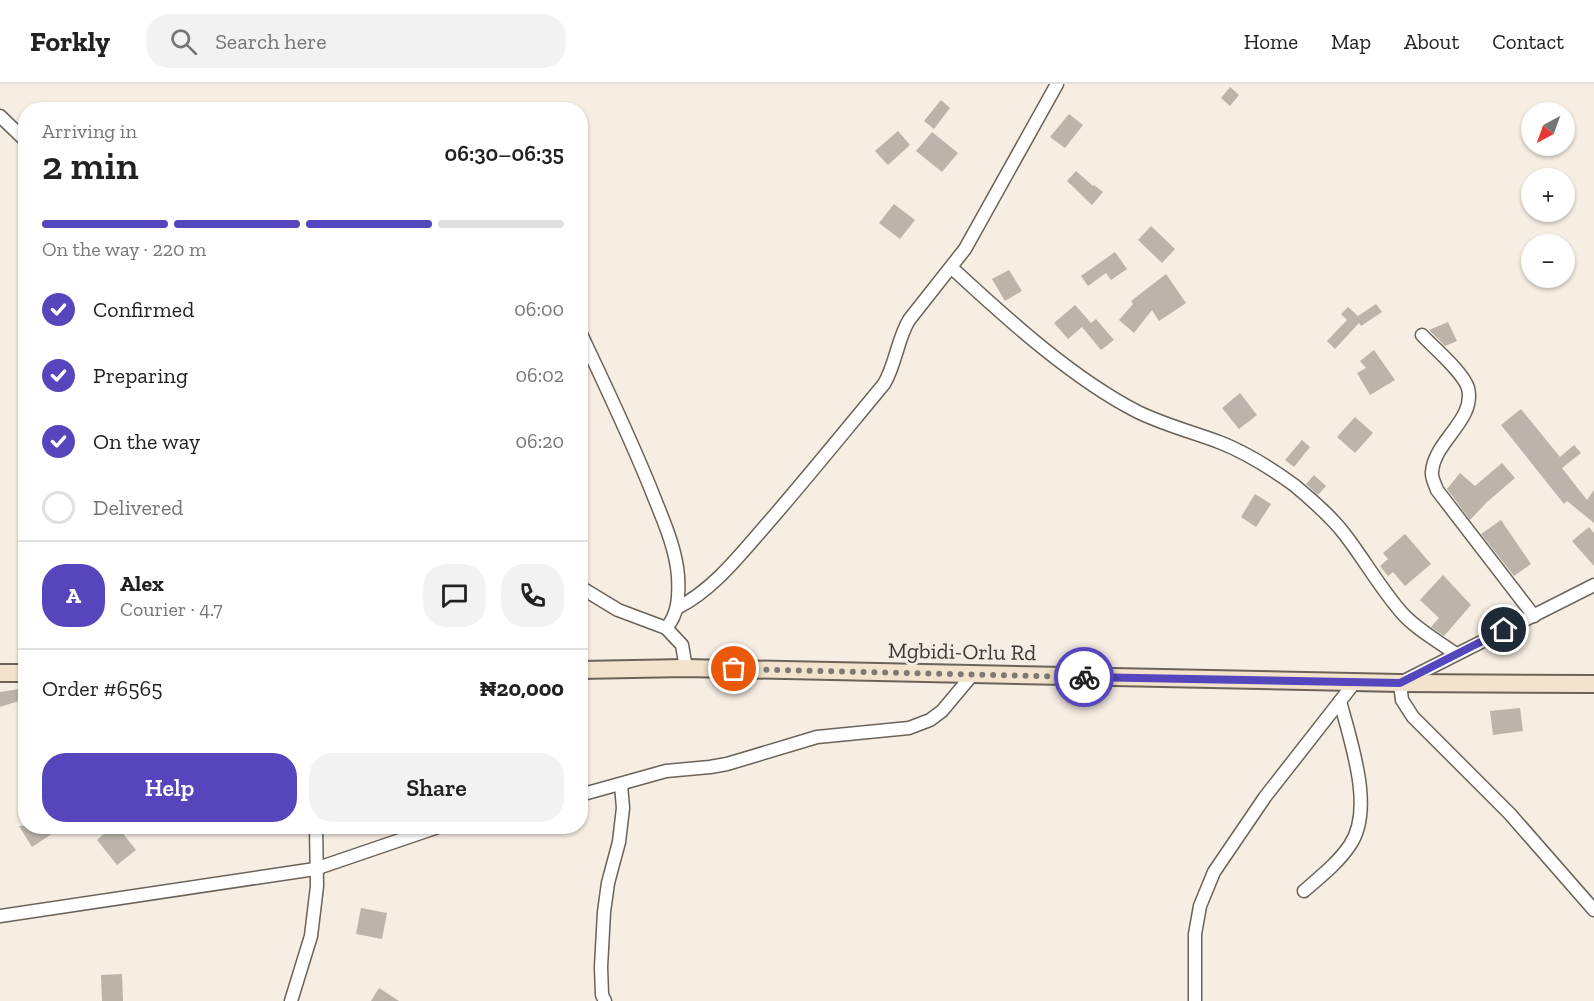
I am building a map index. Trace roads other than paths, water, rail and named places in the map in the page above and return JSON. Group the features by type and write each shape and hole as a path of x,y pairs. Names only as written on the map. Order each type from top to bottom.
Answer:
{"main road":[{"name":"Mgbidi-Orlu Rd","path":"588,670 686,668 1400,683 1594,684"},
{"path":"0,673 18,673"}],"street":[{"path":"677,608 693,600 705,590 742,552 884,384 890,375 902,333 909,320 965,249 1057,84"},
{"path":"0,116 18,133"},
{"path":"952,268 1064,364 1106,394 1138,412 1179,430 1221,443 1263,465 1294,486 1326,514 1345,535 1403,615 1456,654"},
{"path":"1422,335 1468,388 1468,406 1437,456 1431,473 1437,489 1534,616"},
{"path":"588,349 642,467 669,535 678,575 677,608 674,620 666,628"},
{"path":"1594,585 1400,683 1402,700 1413,717 1510,814 1594,910"},
{"path":"588,592 618,609 666,628 682,645 686,668"},
{"path":"588,793 666,771 727,764 817,737 909,728 930,720 942,711 973,674"},
{"path":"1195,1001 1195,934 1200,906 1214,872 1265,796 1355,682"},
{"path":"1304,891 1351,844 1360,816 1360,783 1340,701"},
{"path":"605,1001 601,967 604,912 608,882 619,842 623,808 621,785"},
{"path":"291,1001 311,936 316,886 316,834"},
{"path":"0,916 315,869 418,834"}]}
